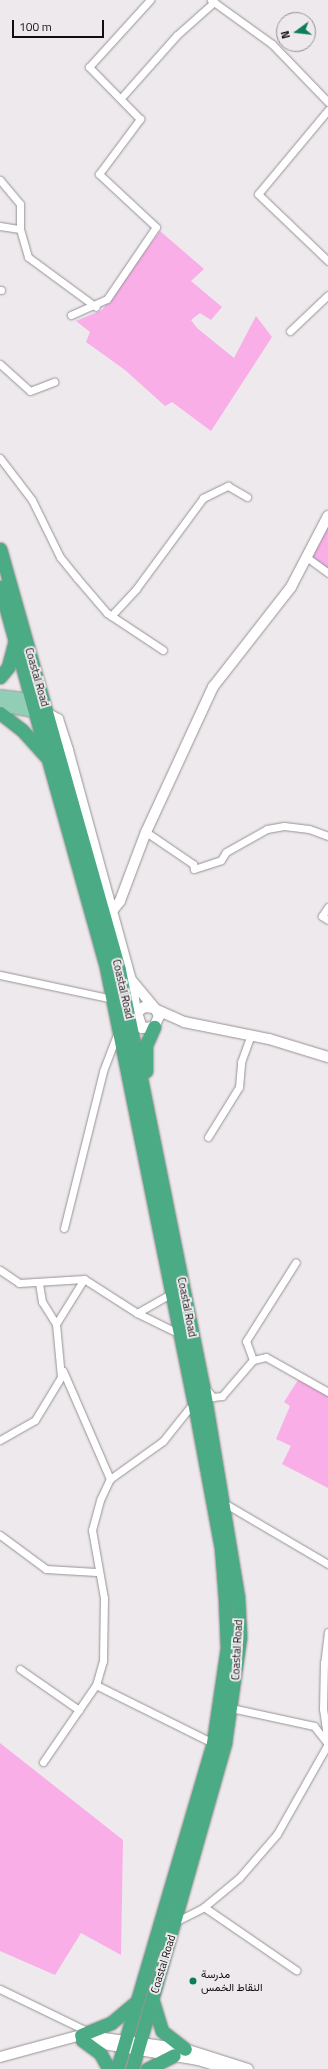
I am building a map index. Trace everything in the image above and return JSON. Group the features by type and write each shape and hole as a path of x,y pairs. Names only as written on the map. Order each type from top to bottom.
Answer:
{"highway":[{"name":"Coastal Road","path":"0,549 40,707 119,970 203,1386 233,1554 240,1637 232,1708 213,1792 132,2069"},
{"name":"Coastal Road","path":"0,587 16,641 40,707 49,760 76,847 113,999 181,1334 221,1547 227,1648 213,1743 117,2069"},
{"path":"0,677 8,667 16,641"},
{"path":"0,713 22,730 49,760"},
{"path":"146,1105 146,1045 155,1027"},
{"path":"147,2069 179,2052 160,2026 154,2013 154,1994"},
{"path":"109,2069 100,2053 84,2036 117,2019 137,2001"}],"main road":[{"path":"0,696 40,707"},
{"path":"0,706 40,707"}],"street":[{"path":"71,315 96,307 108,299 156,227 98,174 140,118 89,67 150,0"},
{"path":"121,98 177,35 212,1 272,44 328,102"},
{"path":"328,110 258,194 328,261"},
{"path":"0,180 20,204 20,229 23,247 33,262 96,307"},
{"path":"0,226 20,229"},
{"path":"290,331 328,295"},
{"path":"0,364 30,391 54,382"},
{"path":"0,458 32,500 60,557 111,616 163,650"},
{"path":"111,616 136,589 203,498 228,486 247,497"},
{"path":"112,910 124,888 146,832 213,687 283,598 328,516"},
{"path":"305,556 328,573"},
{"path":"40,707 56,716 60,724 107,888 131,980 137,1016 142,1028 184,1022"},
{"path":"146,832 192,864 194,869 221,860 226,852 267,829 284,826 309,829 328,836"},
{"path":"107,888 124,888"},
{"path":"328,907 322,916 328,920"},
{"path":"0,975 113,999"},
{"path":"131,980 155,1009 159,1019 155,1027"},
{"path":"137,1016 144,1007 155,1009 184,1022 251,1035 328,1057"},
{"path":"64,1228 102,1071 119,1030"},
{"path":"208,1137 239,1087 241,1062 251,1035"},
{"path":"253,1360 246,1341 296,1262"},
{"path":"0,1270 19,1283 39,1284 84,1279 137,1313 181,1334"},
{"path":"56,1324 84,1279"},
{"path":"39,1284 42,1302 56,1324 62,1370 110,1479"},
{"path":"137,1313 172,1293"},
{"path":"203,1386 213,1398 222,1396 253,1360 266,1357 328,1392"},
{"path":"0,1440 8,1432 27,1427 40,1414 56,1390 62,1370"},
{"path":"43,1762 96,1684 104,1647 104,1598 96,1572 92,1530 110,1479 163,1441 194,1402"},
{"path":"224,1503 328,1564"},
{"path":"0,1535 46,1569 96,1572"},
{"path":"175,1922 204,1907 239,1878 277,1834 328,1744 323,1709 328,1632"},
{"path":"20,1669 79,1710"},
{"path":"96,1684 213,1743"},
{"path":"232,1708 314,1726 328,1744"},
{"path":"204,1907 296,1970"},
{"path":"0,1989 84,2036"},
{"path":"0,2057 60,2039 84,2036 179,2052 248,2069"},
{"path":"179,2052 228,2069"}],"shaded area":[{"path":"160,231 204,269 191,281 222,307 211,320 200,313 191,320 197,328 234,358 256,316 272,337 211,431 172,402 165,406 125,370 86,342 90,332 76,321 102,310"},
{"path":"328,522 328,569 309,555"},
{"path":"298,1380 328,1392 328,1488 282,1464 291,1446 276,1439 290,1406 284,1402"},
{"path":"0,1743 123,1840 121,1955 81,1933 55,1975 0,1951"}],"place":[{"name":"مدرسة النقاط الخمس","path":"193,1981"}]}
